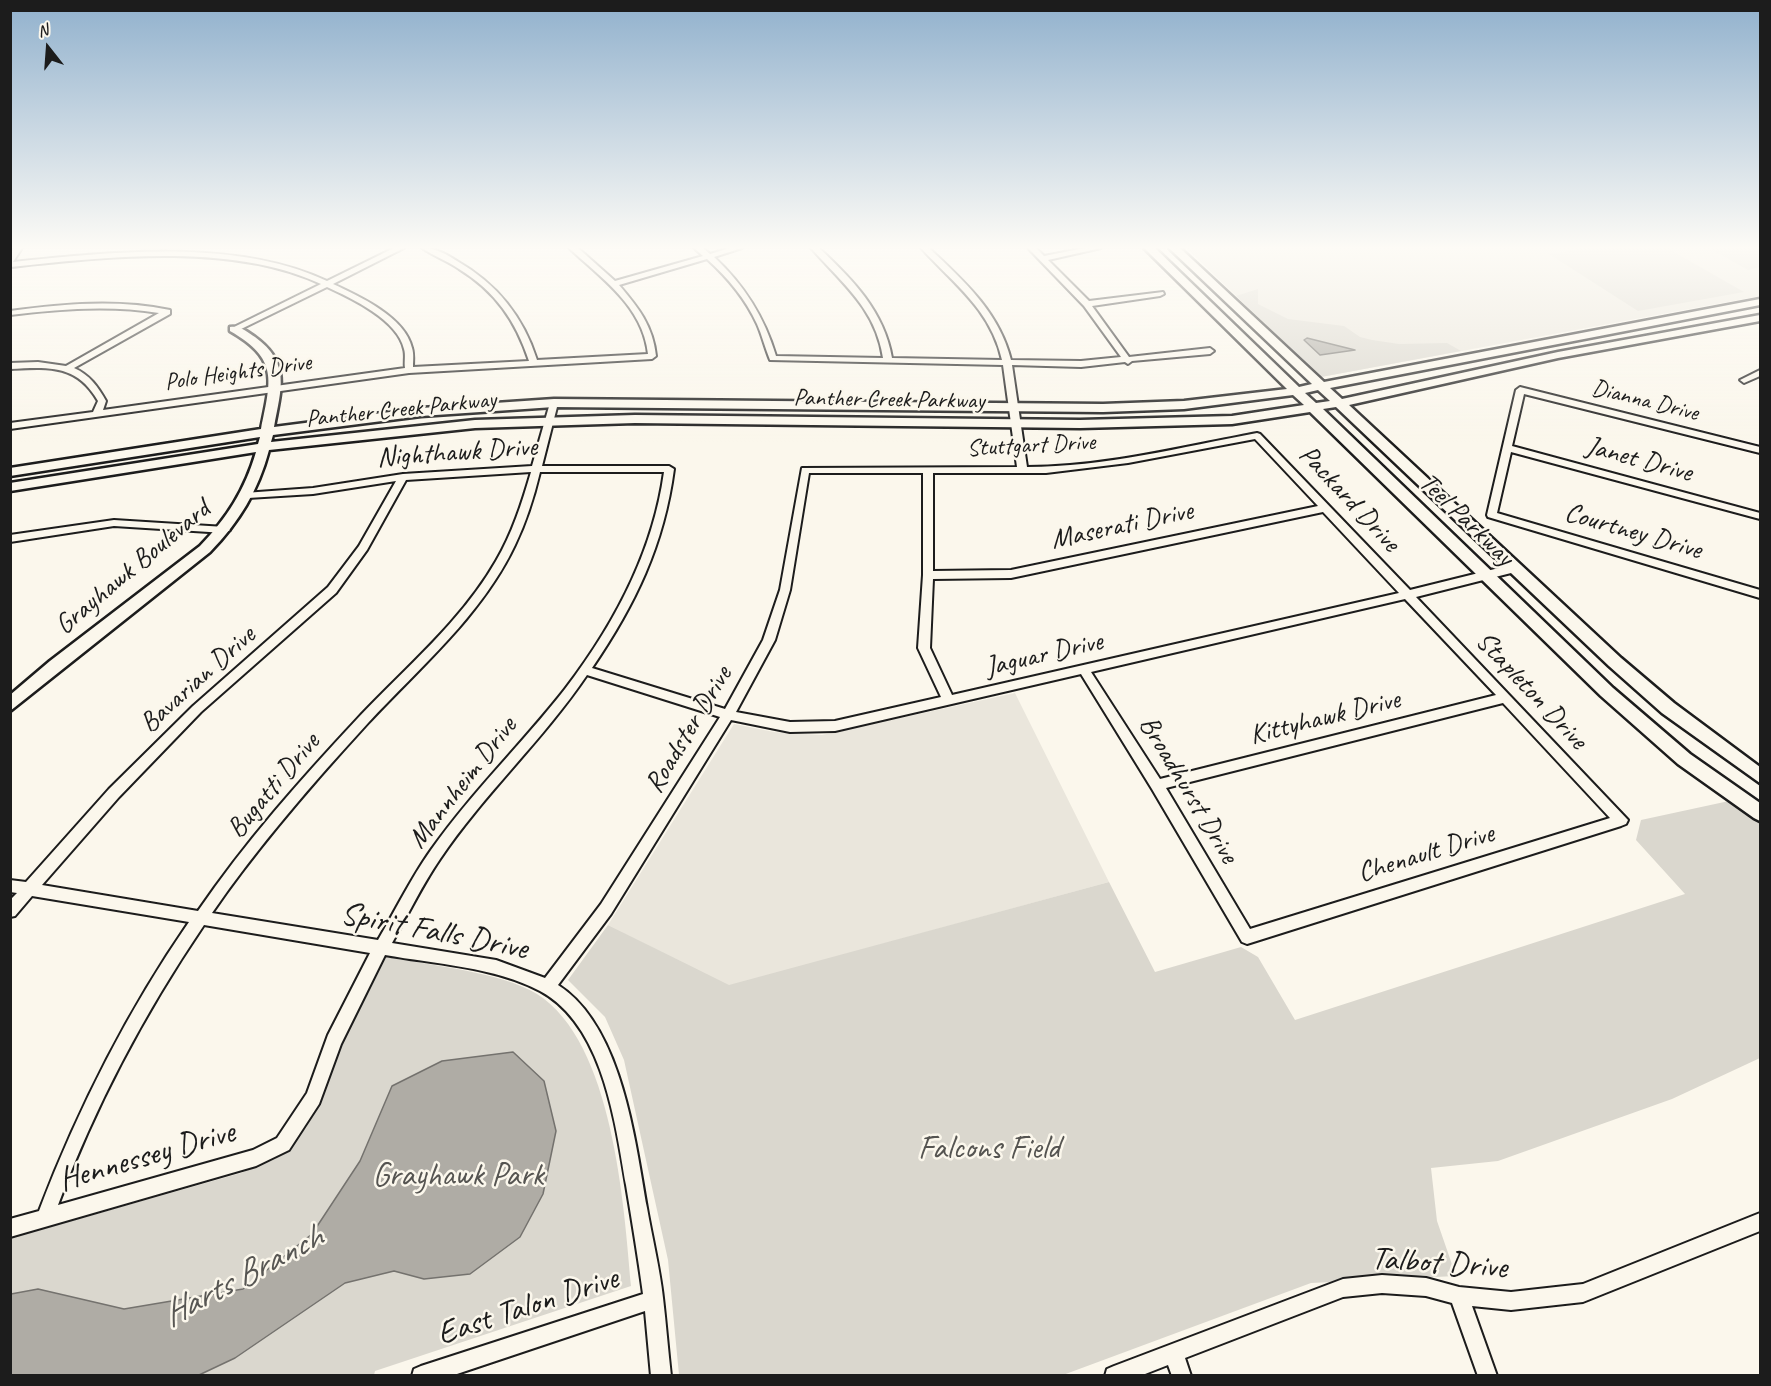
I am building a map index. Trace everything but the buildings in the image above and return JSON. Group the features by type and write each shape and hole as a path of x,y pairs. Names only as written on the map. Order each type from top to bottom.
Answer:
{"main road":[{"name":"Teel Parkway","path":"1214,313 1607,692 1684,759 1761,813"},
{"name":"Teel Parkway","path":"1242,313 1615,662 1668,708 1761,776"},
{"name":"Panther Creek Parkway","path":"10,471 267,431 421,412 554,403 1164,406 1323,386 1701,313"},
{"name":"Panther Creek Parkway","path":"10,487 264,447 440,426 549,420 1145,424 1232,420 1341,403 1497,369 1761,318"},
{"path":"1648,322 1667,335"},
{"name":"Grayhawk Boulevard","path":"10,705 56,665 205,549 225,530 248,495 258,475 276,374 267,353 234,329"},
{"path":"1478,355 1497,369"}],"street":[{"path":"67,369 166,313"},
{"path":"234,329 267,313"},
{"path":"379,313 396,330 408,347 409,370"},
{"path":"514,313 527,338 533,361"},
{"name":"Polo Heights Drive","path":"10,426 409,370 533,361 652,356 649,334 634,313"},
{"path":"756,313 764,327 773,358 1081,364 1210,351"},
{"path":"872,313 887,341 888,361"},
{"path":"984,313 999,335 1006,362 1023,471"},
{"path":"1093,313 1128,361"},
{"path":"10,366 37,364 81,374 95,385 102,401 97,413"},
{"path":"1744,380 1761,373"},
{"name":"Dianna Drive","path":"1507,448 1520,390 1761,450"},
{"name":"Bugatti Drive","path":"45,1218 64,1163 100,1090 146,1007 200,919 232,875 372,710 439,644 474,603 501,563 523,514 538,469 554,403"},
{"name":"Stuttgart Drive","path":"804,470 1023,471 1128,460 1257,436"},
{"name":"Packard Drive","path":"1257,436 1407,595"},
{"name":"Courtney Drive","path":"1507,448 1492,516 1761,594"},
{"name":"Janet Drive","path":"1507,448 1761,516"},
{"name":"Nighthawk Drive","path":"248,495 313,491 403,477 538,469 669,469"},
{"name":"Mannheim Drive","path":"293,1131 313,1098 334,1041 382,948 435,855 585,670 614,627 646,563 665,499 669,469"},
{"name":"Roadster Drive","path":"548,986 606,909 728,715 769,640 782,600 804,470"},
{"path":"928,472 928,575 924,648 949,701"},
{"name":"Bavarian Drive","path":"10,910 114,793 197,709 332,590 363,548 403,477"},
{"name":"Maserati Drive","path":"928,575 1011,574 1325,508"},
{"path":"10,539 114,523 225,530"},
{"name":"Jaguar Drive","path":"585,670 728,715 790,727 835,726 1407,595 1515,568"},
{"name":"Stapleton Drive","path":"1407,595 1620,820"},
{"name":"Broadhurst Drive","path":"1084,670 1157,785 1247,937"},
{"name":"Kittyhawk Drive","path":"1157,785 1504,698"},
{"name":"Chenault Drive","path":"1247,937 1620,820"},
{"name":"Spirit Falls Drive","path":"10,886 496,967 548,986 574,1008 593,1034 602,1055 626,1133 654,1299 661,1376"},
{"name":"Hennessey Drive","path":"10,1228 256,1158 284,1144 293,1131"},
{"name":"Talbot Drive","path":"1114,1376 1344,1288 1382,1284 1426,1287 1459,1296 1511,1301 1583,1293 1761,1222"},
{"path":"1459,1296 1488,1376"},
{"name":"East Talon Drive","path":"421,1376 654,1299"},
{"path":"1173,1353 1182,1376"}],"shaded area":[{"path":"1254,313 1670,313 1321,377"},
{"path":"1307,338 1355,350 1320,355 1304,340"},
{"path":"1015,693 1109,882 729,986 608,925 734,724 774,732 822,735"},
{"path":"513,1052 544,1081 556,1131 543,1194 520,1237 470,1274 424,1279 394,1271 345,1283 235,1358 199,1375 11,1375 11,1294 38,1289 124,1309 243,1289 312,1234 360,1161 392,1086 442,1061"}],"green space":[{"path":"1254,313 1275,313 1288,319 1344,326 1360,337 1372,340 1399,344 1447,343 1461,351 1321,377"},
{"name":"Falcons Field","path":"1729,801 1760,823 1760,1058 1672,1099 1498,1161 1431,1168 1437,1221 1456,1276 1311,1283 1063,1375 679,1375 668,1260 624,1060 605,1017 568,980 608,925 729,985 1109,882 1155,972 1241,947 1258,957 1295,1020 1685,894 1636,840 1641,820"},
{"name":"Grayhawk Park","path":"386,957 464,970 522,986 537,994 563,1017 583,1048 598,1086 610,1127 624,1213 631,1286 375,1371 374,1375 11,1376 11,1238 241,1173 275,1159 306,1128 322,1097 352,1019"}],"water label":[{"name":"Harts Branch","path":"243,1277"}]}
